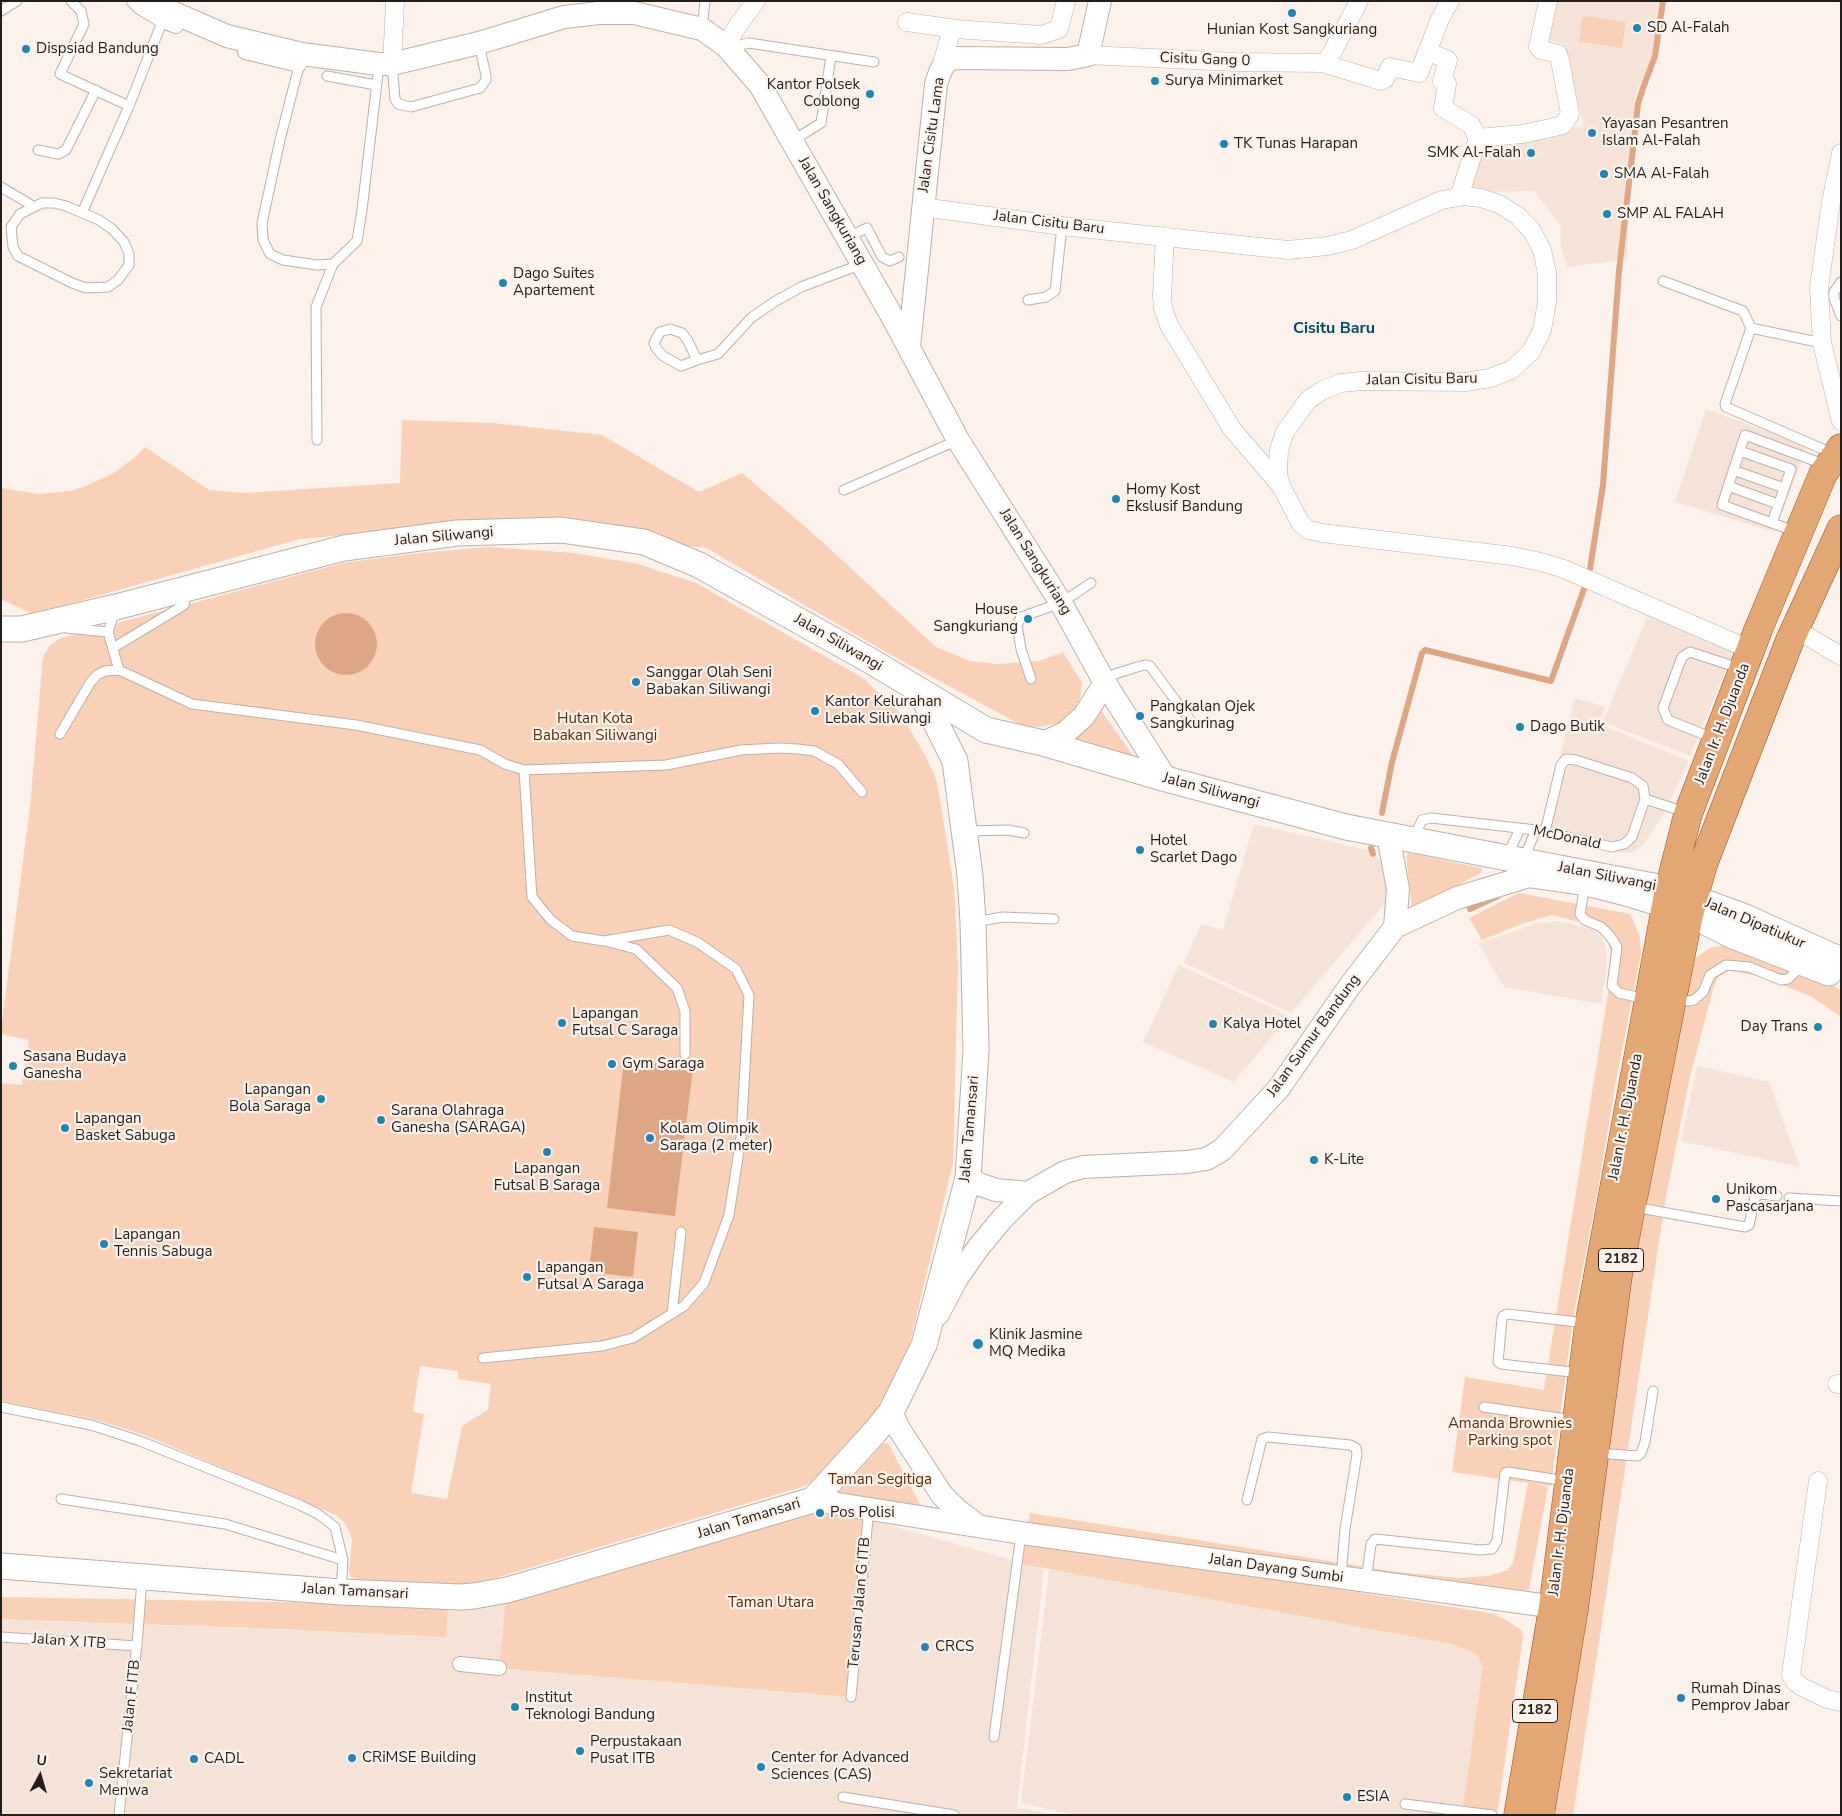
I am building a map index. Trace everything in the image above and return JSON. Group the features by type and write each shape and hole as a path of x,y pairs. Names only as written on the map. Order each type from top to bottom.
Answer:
{"main road":[{"name":"Jalan Ir. H. Djuanda","path":"1540,1815 1563,1608 1569,1482 1589,1324 1660,999 1679,902 1688,814 1717,740 1742,654 1823,474 1835,456"},
{"name":"Jalan Ir. H. Djuanda","path":"1679,902 1709,850 1795,629 1841,529"},
{"name":"Jalan Siliwangi","path":"1,629 22,629 116,607 344,548 457,533 560,530 644,542 699,565 869,660 986,730 1043,743 1166,779 1346,827 1514,860 1679,902"},
{"name":"Jalan Tamansari","path":"1,1566 341,1592 460,1597 499,1592 813,1500 891,1412 924,1345 968,1178 976,1050 974,922 965,831 955,761 920,691"},
{"path":"955,761 967,746 986,730"},
{"name":"Jalan Dipatiukur","path":"1679,902 1745,917 1841,960"},
{"name":"Jalan Dipatiukur","path":"1679,902 1733,936 1841,977"},
{"name":"Jalan Ir. H. Djuanda","path":"1518,1815 1563,1608 1594,1453 1618,1275 1632,1207 1660,999"}],"street":[{"path":"134,1 140,7 162,10"},
{"path":"382,71 395,1"},
{"path":"728,47 738,25 756,1"},
{"path":"907,22 956,29 1041,35 1059,29 1066,1"},
{"path":"1088,54 1100,1"},
{"path":"1322,63 1327,60 1333,51 1359,1"},
{"path":"1450,1 1440,19 1427,51 1448,60 1442,81 1447,84 1443,108 1471,125 1478,138 1459,197"},
{"path":"1478,138 1523,134 1563,125 1570,114 1558,54 1541,50 1538,47 1548,1"},
{"name":"Jalan Sangkuriang","path":"162,10 227,36 300,60 382,71 564,17 635,7 702,29 728,47 760,85 848,237 958,440 1061,602 1104,682 1166,779"},
{"path":"940,72 951,31 956,29"},
{"name":"Cisitu Gang 0","path":"1088,54 1235,62 1322,63 1381,81 1385,79 1390,67 1419,73 1427,51"},
{"name":"Jalan Cisitu Lama","path":"909,347 922,207 936,84 940,72 945,64 953,58 1068,59 1088,54"},
{"path":"1841,153 1836,200 1819,288 1822,343 1841,421"},
{"name":"Jalan Cisitu Baru","path":"922,207 1062,226 1288,250 1327,246 1352,240 1442,200 1459,197 1481,198 1499,204 1518,216 1532,231 1542,250 1547,273 1547,302 1542,330 1531,352 1511,370 1490,378 1465,382 1342,383 1323,390 1308,400 1285,432 1279,450 1278,474 1281,486 1301,524 1310,530 1322,533 1512,556 1541,562 1564,569 1742,654"},
{"path":"1165,236 1162,295 1163,308 1169,325 1232,429 1281,486"},
{"path":"1795,629 1841,656"},
{"path":"1043,743 1066,733 1084,716 1104,682"},
{"path":"1388,835 1398,889 1395,927"},
{"name":"Jalan Siliwangi","path":"1395,927 1457,898 1529,876 1585,884 1679,902"},
{"name":"Jalan Sumur Bandung","path":"924,1345 939,1311 957,1278 1002,1219 1028,1193 1074,1169 1083,1167 1187,1162 1206,1159 1222,1150 1279,1088 1349,987 1395,927"},
{"path":"968,1178 996,1190 1028,1193"},
{"name":"Jalan Dayang Sumbi","path":"891,1412 898,1429 942,1495 956,1509 979,1526"},
{"path":"1818,1481 1791,1675 1795,1682 1802,1687 1827,1699 1841,1702"},
{"name":"Jalan Dayang Sumbi","path":"813,1500 1021,1533 1563,1608"},
{"path":"460,1664 498,1668"}],"lane":[{"path":"1,11 17,1"},
{"path":"71,1 81,11 84,24 60,74 129,106"},
{"path":"702,29 705,1"},
{"path":"82,213 129,106 162,10"},
{"path":"382,71 398,104 411,107 480,88 484,84 486,75 479,43"},
{"path":"728,47 750,43 874,62"},
{"path":"792,141 821,123 830,56"},
{"path":"300,60 262,223 263,240 270,254 283,260 317,265 333,264"},
{"path":"327,76 382,71"},
{"path":"317,440 316,307 333,264 357,241 382,71"},
{"path":"38,150 58,154 66,150 96,90"},
{"path":"1,187 33,206"},
{"path":"42,202 54,202 82,213 99,220 112,229 124,242 130,254 129,265 125,272 108,287 97,289 79,286 18,256 13,247 11,227 20,214 33,206 42,202"},
{"path":"1028,300 1046,297 1055,291 1062,226"},
{"path":"848,237 867,228 882,257 890,261 899,257"},
{"path":"697,360 682,333 670,329 660,332 654,343 656,348 663,356 681,366 718,354 750,318 774,302 801,287 862,264"},
{"path":"1663,281 1743,311 1751,328 1724,404 1726,407 1835,456"},
{"path":"1841,282 1834,292 1834,298 1841,316"},
{"path":"1751,328 1822,343"},
{"path":"1798,533 1722,505 1745,436 1835,456"},
{"path":"844,490 958,440"},
{"path":"1740,451 1791,469 1772,523"},
{"path":"1733,470 1784,488"},
{"path":"1728,486 1778,504"},
{"path":"1031,679 1017,625 1021,617 1061,602 1091,583"},
{"path":"113,648 184,605 186,589"},
{"path":"116,607 108,632 119,670"},
{"path":"39,625 108,632"},
{"path":"1717,740 1668,720 1663,708 1682,657 1690,652 1742,654"},
{"path":"1104,682 1115,674 1145,665 1150,666 1193,724"},
{"path":"60,734 90,683 97,675 105,671 119,670 192,704 365,727 480,750 505,764 524,770 666,765 741,750 798,749 814,751 838,764 862,792"},
{"path":"1514,860 1541,831 1561,765 1566,759 1576,760 1632,778 1643,786 1645,799 1688,814"},
{"path":"524,770 532,896 552,920 572,936 636,949 677,988 685,1012 685,1054"},
{"name":"McDonald","path":"1514,860 1520,829 1541,831 1612,847 1624,844 1632,837 1645,799"},
{"path":"1413,840 1422,820 1432,818 1520,829"},
{"path":"965,831 1008,830 1024,833"},
{"path":"1585,884 1580,914 1582,918 1601,927 1617,947 1612,986 1619,993 1689,1001 1694,1000 1703,992 1710,975 1726,965 1748,967 1781,980 1788,979 1804,963"},
{"path":"974,922 1003,917 1054,919"},
{"path":"483,1358 602,1346 633,1338 684,1306 704,1284 729,1216 741,1138 749,995 736,969 697,942 669,930 604,941"},
{"path":"1632,1207 1745,1227 1749,1224 1755,1197 1761,1194 1777,1196"},
{"path":"1789,1198 1841,1201"},
{"path":"672,1314 681,1232"},
{"path":"1582,1373 1501,1364 1498,1362 1502,1319 1507,1314 1589,1324"},
{"path":"1594,1453 1638,1456 1641,1454 1645,1442 1653,1391"},
{"path":"1,1407 91,1425 132,1438 300,1505 318,1514 335,1527 343,1560 341,1592"},
{"path":"1484,1407 1558,1419 1576,1420"},
{"path":"1247,1500 1262,1439 1268,1437 1350,1445 1356,1448 1357,1454 1341,1578"},
{"path":"1366,1581 1371,1544 1375,1539 1480,1550 1492,1549 1497,1540 1505,1473 1569,1482"},
{"path":"62,1499 224,1524 343,1560"},
{"name":"Terusan Jalan G ITB","path":"851,1697 869,1508"},
{"path":"994,1737 1021,1533"},
{"name":"Jalan F ITB","path":"119,1815 137,1646 142,1576"},
{"name":"Jalan X ITB","path":"1,1638 137,1646"},
{"path":"843,1797 954,1815"},
{"path":"1405,1804 1492,1815"}],"shaded area":[{"name":"Yayasan Pesantren Islam Al-Falah","path":"1551,1 1660,1 1653,57 1636,92 1633,115 1627,259 1567,267 1561,248 1560,225 1534,191 1452,193 1469,138 1551,139 1552,128 1584,127 1563,44 1544,40"},
{"path":"1706,409 1807,446 1775,532 1675,502"},
{"path":"340,613 352,613 368,622 375,632 377,644 375,656 368,666 352,675 340,675 329,670 320,661 315,650 315,638 320,627 329,618"},
{"path":"1649,613 1735,648 1690,756 1603,722"},
{"path":"1575,698 1605,707 1599,724 1689,761 1662,817 1642,846 1631,853 1618,852 1540,834"},
{"path":"1254,824 1372,851 1381,862 1391,885 1388,900 1291,1013 1184,963 1201,924 1223,930"},
{"path":"1559,921 1591,929 1601,937 1606,947 1607,968 1601,1004 1504,987 1478,943 1539,923"},
{"name":"Kalya Hotel","path":"1179,965 1289,1016 1234,1082 1143,1042"},
{"name":"Kolam Olimpik Saraga (2 meter)","path":"624,1060 693,1068 675,1216 607,1208"},
{"path":"1697,1066 1769,1082 1800,1167 1681,1141"},
{"path":"594,1227 638,1232 633,1277 589,1272"},
{"name":"Institut Teknologi Bandung","path":"854,1515 1044,1569 1017,1807 1054,1815 1,1815 1,1597 448,1606"},
{"path":"1050,1562 1493,1628 1477,1815 1077,1815 1021,1803"}],"green space":[{"path":"1582,16 1626,22 1622,48 1579,42"},
{"path":"402,420 492,423 602,435 699,492 742,473 816,536 936,647 970,661 997,664 1039,661 1063,652 1082,683 1080,699 1075,714 1061,723 1038,727 1021,725 893,656 706,548 669,544 379,532 300,539 33,614 1,599 1,488 39,494 70,491 114,473 145,447 209,490 244,493 400,483"},
{"name":"Hutan Kota Babakan Siliwangi","path":"488,547 574,553 638,564 696,583 863,678 900,713 925,755 936,779 954,889 958,964 953,1162 904,1369 887,1406 814,1482 802,1487 478,1583 454,1585 356,1579 351,1577 349,1572 352,1540 344,1522 336,1515 142,1434 93,1419 1,1401 1,1083 22,1085 29,1040 1,1034 1,1029 30,807 43,657 50,645 61,638 343,563","holes":["420,1366 458,1371 458,1379 491,1384 488,1410 462,1426 447,1499 411,1493 424,1414 413,1412"]},
{"path":"1101,710 1142,769 1068,748"},
{"path":"1409,853 1481,868 1482,872 1414,910 1412,908 1406,857"},
{"name":"Amanda Brownies Parking spot","path":"1519,893 1630,914 1639,934 1641,953 1573,1318 1551,1486 1536,1484 1548,1487 1529,1589 1516,1597 1027,1531 1030,1513 1397,1572 1459,1578 1489,1576 1508,1570 1513,1563 1528,1483 1452,1472 1465,1377 1544,1390 1611,975 1611,951 1605,935 1595,926 1552,915 1524,923 1482,940 1469,918"},
{"path":"1724,945 1831,984 1841,991 1841,1017 1812,997 1766,978 1730,970 1718,977 1713,989 1689,1081 1665,1202 1573,1815 1545,1815 1636,1204 1693,960 1710,948"},
{"name":"Taman Segitiga","path":"883,1443 888,1443 922,1508 837,1494"},
{"name":"Taman Utara","path":"813,1500 868,1509 851,1697 499,1668 507,1590"},
{"path":"1025,1540 1471,1610 1494,1614 1508,1621 1521,1630 1523,1637 1497,1815 1462,1815 1483,1667 1477,1654 1452,1644 1022,1564"},
{"path":"1,1597 448,1606 446,1637 263,1628 1,1619"}],"waterway":[{"path":"1590,569 1603,485 1619,271 1638,104 1655,56 1663,1"},
{"path":"1382,813 1392,762 1422,653 1425,650 1551,681 1584,589"},
{"path":"1371,848 1373,854"},
{"path":"1470,909 1498,896"}],"place":[{"name":"Hunian Kost Sangkuriang","path":"1292,13"},
{"name":"SD Al-Falah","path":"1637,28"},
{"name":"Dispsiad Bandung","path":"26,49"},
{"name":"Surya Minimarket","path":"1155,81"},
{"name":"Kantor Polsek Coblong","path":"870,94"},
{"name":"Yayasan Pesantren Islam Al-Falah","path":"1592,133"},
{"name":"TK Tunas Harapan","path":"1224,144"},
{"name":"SMK Al-Falah","path":"1531,153"},
{"name":"SMA Al-Falah","path":"1604,174"},
{"name":"SMP AL FALAH","path":"1607,214"},
{"name":"Dago Suites Apartement","path":"503,283"},
{"name":"Homy Kost Ekslusif Bandung","path":"1116,499"},
{"name":"House Sangkuriang","path":"1028,619"},
{"name":"Sanggar Olah Seni Babakan Siliwangi","path":"636,682"},
{"name":"Kantor Kelurahan Lebak Siliwangi","path":"815,711"},
{"name":"Pangkalan Ojek Sangkurinag","path":"1140,716"},
{"name":"Dago Butik","path":"1520,727"},
{"name":"Hotel Scarlet Dago","path":"1140,850"},
{"name":"Lapangan Futsal C Saraga","path":"562,1023"},
{"name":"Kalya Hotel","path":"1213,1024"},
{"name":"Day Trans","path":"1818,1027"},
{"name":"Gym Saraga","path":"612,1064"},
{"name":"Sasana Budaya Ganesha","path":"13,1066"},
{"name":"Lapangan Bola Saraga","path":"321,1099"},
{"name":"Sarana Olahraga Ganesha (SARAGA)","path":"381,1120"},
{"name":"Lapangan Basket Sabuga","path":"65,1128"},
{"name":"Kolam Olimpik Saraga (2 meter)","path":"650,1138"},
{"name":"Lapangan Futsal B Saraga","path":"547,1152"},
{"name":"K-Lite","path":"1314,1160"},
{"name":"Unikom Pascasarjana","path":"1716,1199"},
{"name":"Lapangan Tennis Sabuga","path":"104,1244"},
{"name":"Lapangan Futsal A Saraga","path":"527,1277"},
{"name":"Klinik Jasmine MQ Medika","path":"978,1344"},
{"name":"Pos Polisi","path":"820,1513"},
{"name":"CRCS","path":"925,1647"},
{"name":"Rumah Dinas Pemprov Jabar","path":"1681,1698"},
{"name":"Institut Teknologi Bandung","path":"515,1707"},
{"name":"Perpustakaan Pusat ITB","path":"580,1751"},
{"name":"CRiMSE Building","path":"352,1758"},
{"name":"CADL","path":"194,1759"},
{"name":"Center for Advanced Sciences (CAS)","path":"761,1767"},
{"name":"Sekretariat Menwa","path":"89,1783"},
{"name":"ESIA","path":"1347,1797"}],"district":[{"name":"Cisitu Baru","path":"1334,329"}]}
